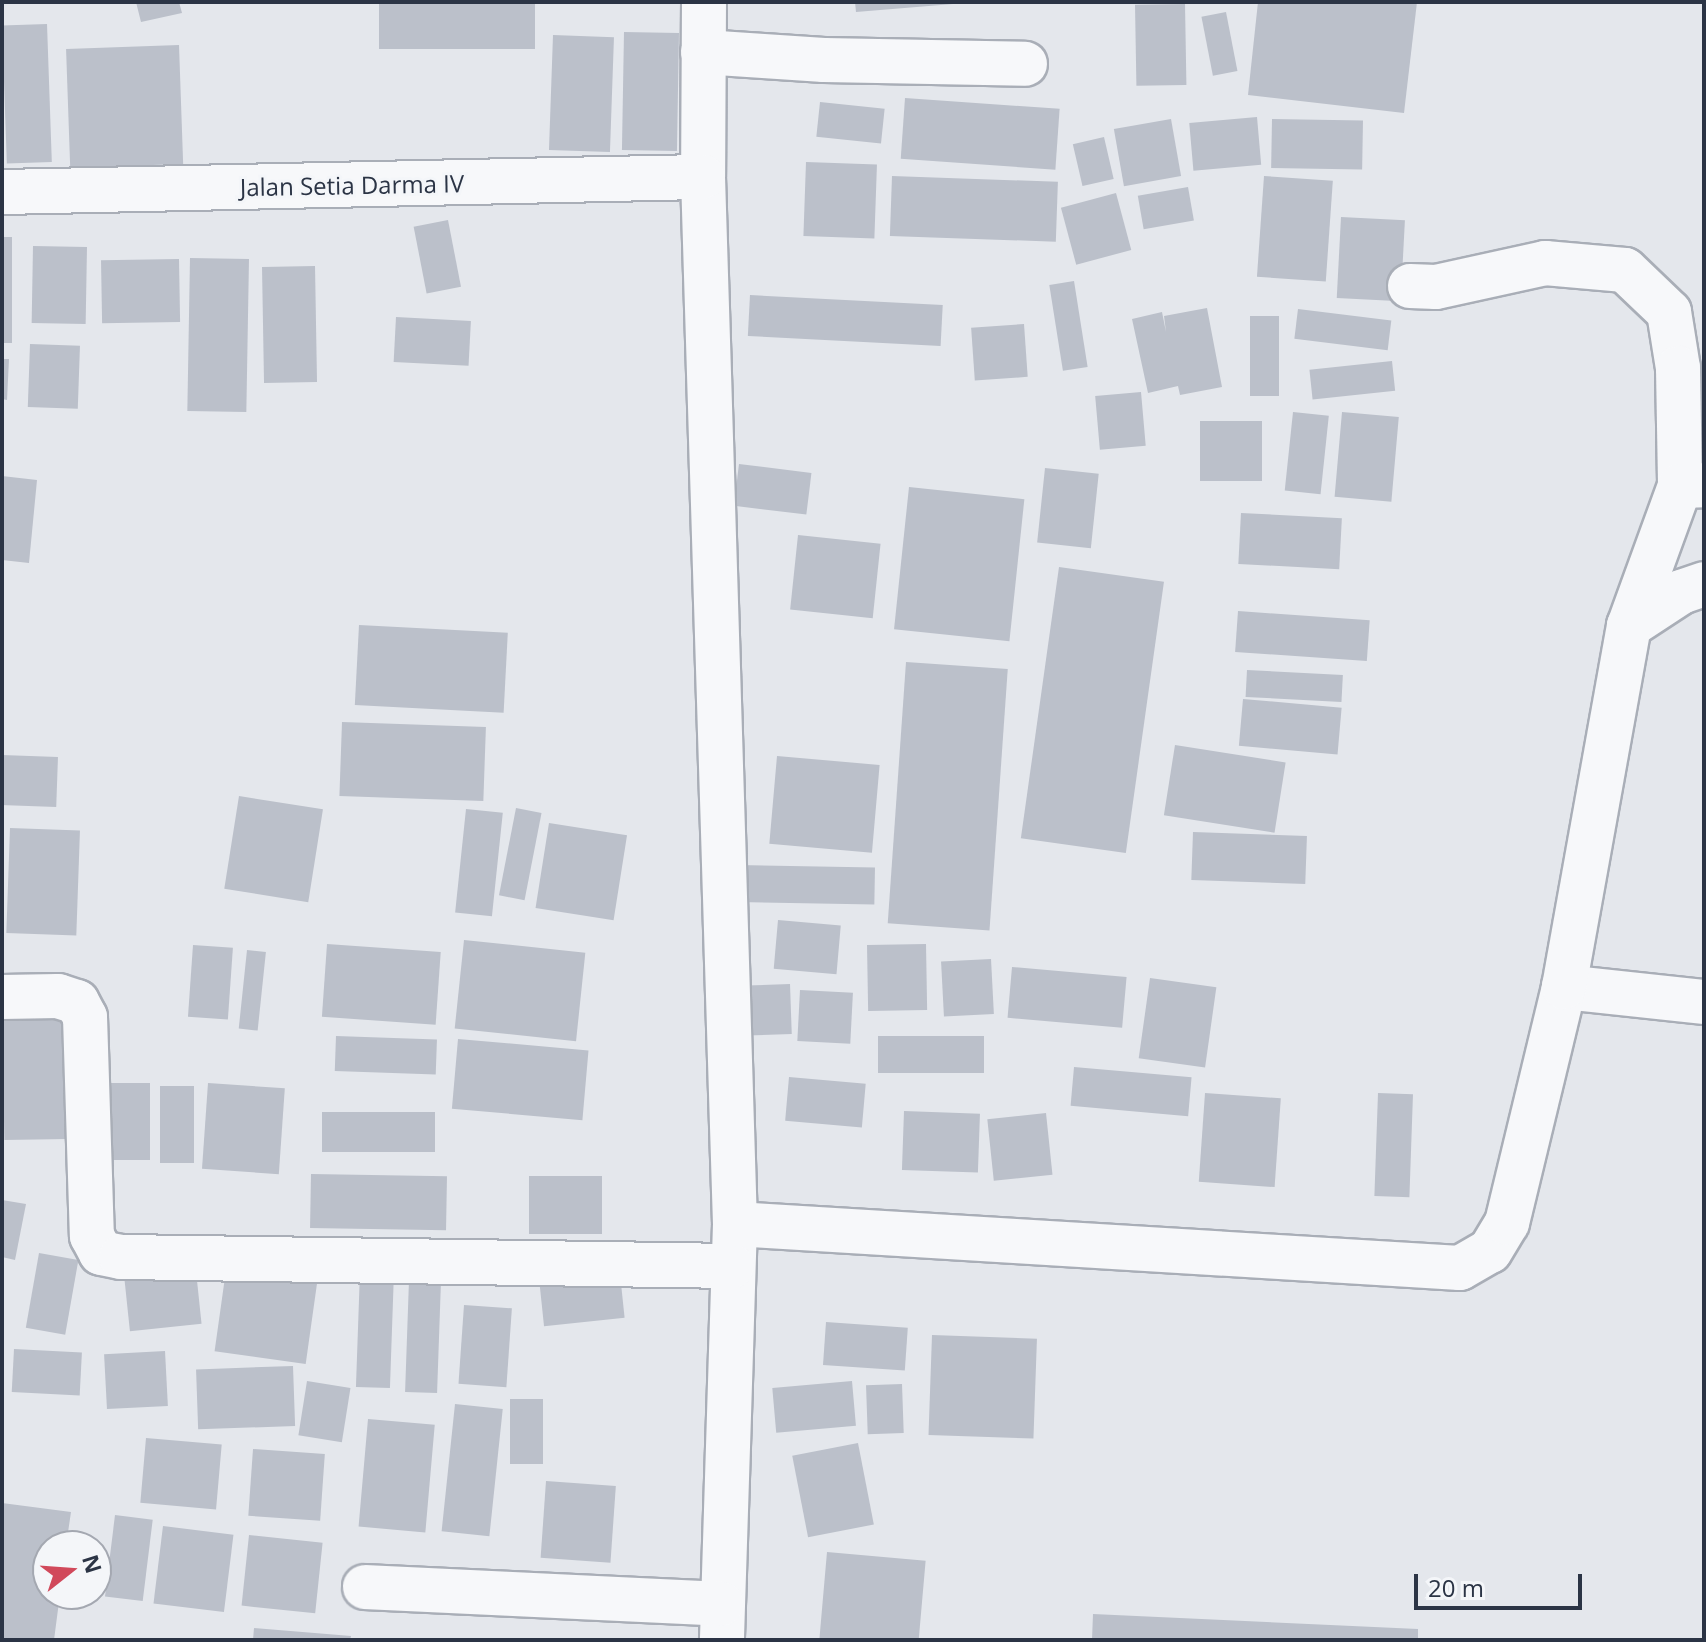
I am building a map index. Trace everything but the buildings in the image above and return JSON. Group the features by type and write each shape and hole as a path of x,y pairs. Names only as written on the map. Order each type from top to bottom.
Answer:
{"street":[{"path":"365,1587 722,1622 733,1245 703,177 704,2"},
{"path":"703,52 824,60 1025,64"},
{"name":"Jalan Setia Darma IV","path":"2,192 703,177"},
{"path":"2,997 58,996 77,1002 85,1017 92,1236 101,1253 121,1257 733,1245 1460,1268 1490,1251 1507,1223 1564,987 1629,626 1692,486 1669,312 1625,270 1545,263 1436,287 1410,286"},
{"path":"1629,626 1681,592 1704,584"},
{"path":"1564,987 1704,1002"}]}
